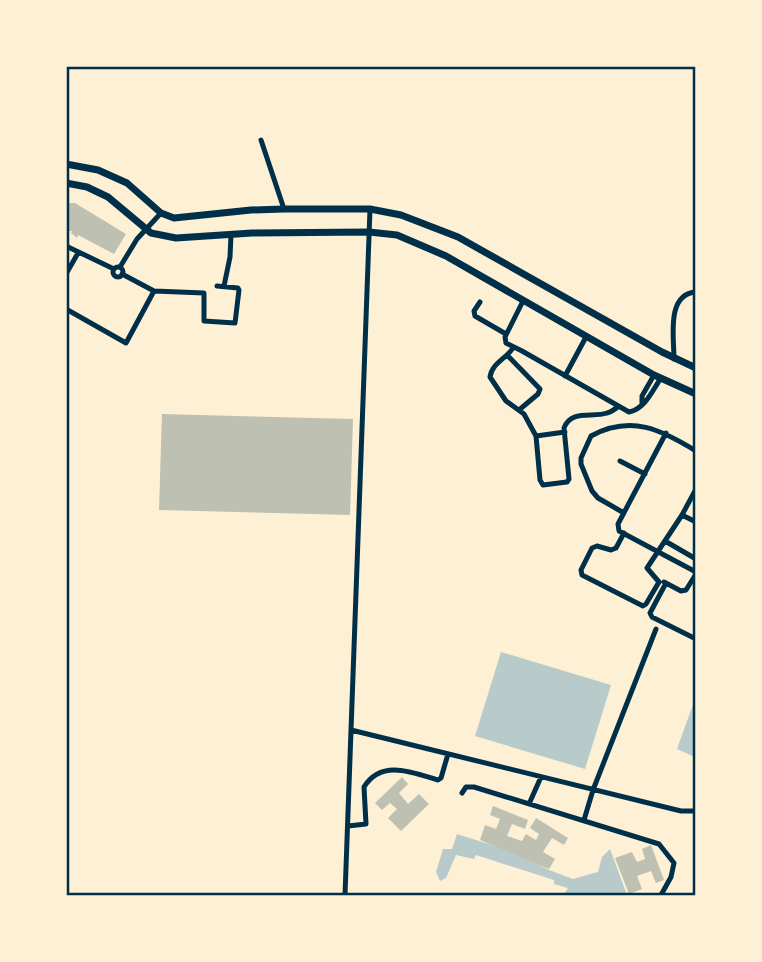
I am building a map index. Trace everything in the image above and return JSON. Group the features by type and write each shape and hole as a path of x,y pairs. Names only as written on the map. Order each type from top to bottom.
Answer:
{"main road":[{"path":"66,164 98,170 127,183 161,213 174,218 284,209 370,209 401,215 458,237 674,359 695,368"},
{"path":"66,183 87,187 108,197 151,233 176,238 369,232 397,235 446,256 658,377 695,394"}],"street":[{"path":"261,140 284,209"},
{"path":"345,895 370,209"},
{"path":"119,270 145,228 161,213"},
{"path":"66,246 119,270 154,291 204,293 204,321 235,323 239,290 221,286 230,257 232,235"},
{"path":"66,274 78,253"},
{"path":"66,309 126,343 154,291"},
{"path":"674,359 677,301 684,294 695,292"},
{"path":"523,301 506,334 506,343 513,348 629,412 647,402 658,377"},
{"path":"480,302 474,311 475,316 506,334"},
{"path":"565,376 586,337"},
{"path":"513,348 508,356 494,366 490,377 506,401 524,414 536,436 540,480 543,485 567,482 569,479 565,432 567,421 573,417 608,413 618,407"},
{"path":"508,356 540,388 538,394 519,411"},
{"path":"624,513 598,498 592,491 580,458 592,436 630,425 649,427 666,433 695,451"},
{"path":"536,436 565,432"},
{"path":"666,433 618,524 620,531 660,551 695,573 686,590 681,591 659,579 647,568 660,551 695,489"},
{"path":"620,461 645,474"},
{"path":"682,514 695,522"},
{"path":"624,533 616,548 592,548 581,570 582,575 643,606 659,579"},
{"path":"665,541 695,559"},
{"path":"666,583 650,613 652,617 695,639"},
{"path":"583,820 656,629"},
{"path":"351,730 681,811 695,811"},
{"path":"348,826 366,824 364,787 375,775 388,768 438,780 448,754"},
{"path":"529,804 541,777"},
{"path":"462,793 466,787 474,787 659,844 674,863 671,877 661,895"}],"shaded area":[{"path":"501,652 611,685 585,769 475,736"},
{"path":"695,699 695,757 677,749"},
{"path":"457,834 514,852 573,879 598,872 602,857 610,849 627,895 564,894 568,888 554,884 554,880 476,855 474,859 456,855 446,878 440,881 436,872 443,849 452,849"}],"building":[{"path":"66,203 75,203 126,234 114,254 78,235 77,238 72,231 66,231"},
{"path":"162,414 353,419 350,515 159,510"},
{"path":"402,777 408,784 399,793 408,804 419,794 429,804 401,831 388,818 397,809 390,803 382,810 375,803"},
{"path":"493,806 528,820 525,829 512,824 507,836 522,841 526,834 536,840 539,834 530,828 536,818 568,838 564,845 552,838 543,852 555,859 549,869 480,840 485,825 496,829 500,819 490,815"},
{"path":"651,845 664,880 656,883 651,871 637,876 642,889 629,894 615,858 632,852 637,862 645,859 642,849"}]}
